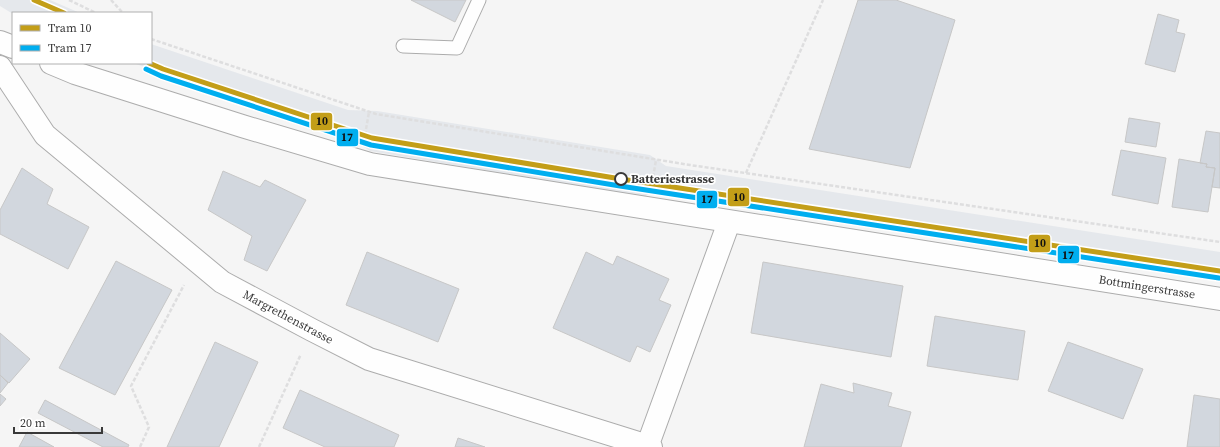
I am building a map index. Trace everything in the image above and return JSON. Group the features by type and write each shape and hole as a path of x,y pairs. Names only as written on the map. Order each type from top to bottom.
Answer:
{"main road":[{"path":"0,42 12,47"},
{"name":"Bottmingerstrasse","path":"53,64 75,73 370,164 1220,299"},
{"name":"Margrethenstrasse","path":"0,67 45,135 222,282 312,330 369,358 649,446"},
{"path":"649,446 729,222"}],"lane":[{"path":"403,46 457,48 479,0"}],"path":[{"path":"69,0 94,12"},
{"path":"111,0 122,12"},
{"path":"746,173 823,0"},
{"path":"152,39 376,114 656,160 1220,242"},
{"path":"364,141 369,112"},
{"path":"652,188 656,160"},
{"path":"140,447 149,427 131,386 196,261"},
{"path":"259,447 312,330"}],"shaded area":[{"path":"0,0 50,0 78,12 12,12 12,13 0,6"},
{"path":"152,44 348,110 377,111 650,155 666,166 1220,252 1220,279 660,189 643,197 370,151 345,134 136,64 152,64"}],"building":[{"path":"411,0 466,0 455,22"},
{"path":"858,0 896,0 955,20 910,168 809,149"},
{"path":"1158,14 1179,20 1176,32 1185,34 1175,72 1145,64"},
{"path":"1129,118 1160,123 1156,147 1125,142"},
{"path":"1206,131 1220,133 1220,188 1212,187 1215,168 1206,167 1207,164 1200,163"},
{"path":"1121,150 1166,158 1158,204 1112,195"},
{"path":"1179,159 1207,164 1206,167 1215,168 1208,212 1172,207"},
{"path":"22,168 53,189 47,204 89,227 68,269 0,234 0,210"},
{"path":"223,171 260,187 265,180 306,200 267,271 244,260 252,236 208,210"},
{"path":"367,252 459,289 438,342 346,305"},
{"path":"586,252 613,265 617,256 669,279 659,300 671,305 650,352 637,346 630,362 553,328"},
{"path":"116,261 172,290 115,395 59,368"},
{"path":"763,262 903,286 891,357 751,333"},
{"path":"935,316 1025,331 1018,380 927,366"},
{"path":"0,333 30,359 9,383 0,375"},
{"path":"215,342 258,362 219,447 167,447"},
{"path":"1068,342 1143,369 1123,419 1048,391"},
{"path":"0,375 8,383 0,393"},
{"path":"853,383 892,393 888,406 911,412 901,447 804,447 821,384 854,393"},
{"path":"300,390 399,435 394,447 325,447 283,428"},
{"path":"0,394 6,399 0,406"},
{"path":"1194,395 1220,399 1220,447 1187,447"},
{"path":"45,400 129,445 128,447 103,447 38,413"},
{"path":"27,432 54,447 19,447"},
{"path":"458,438 485,447 455,447"}],"tram line":[{"name":"10","path":"34,0 62,12"},
{"name":"10","path":"151,64 372,138 621,179 1220,271"},
{"name":"17","path":"146,69 161,76 371,145 620,186 1219,278"}],"place":[{"name":"Batteriestrasse","path":"621,179"}]}
